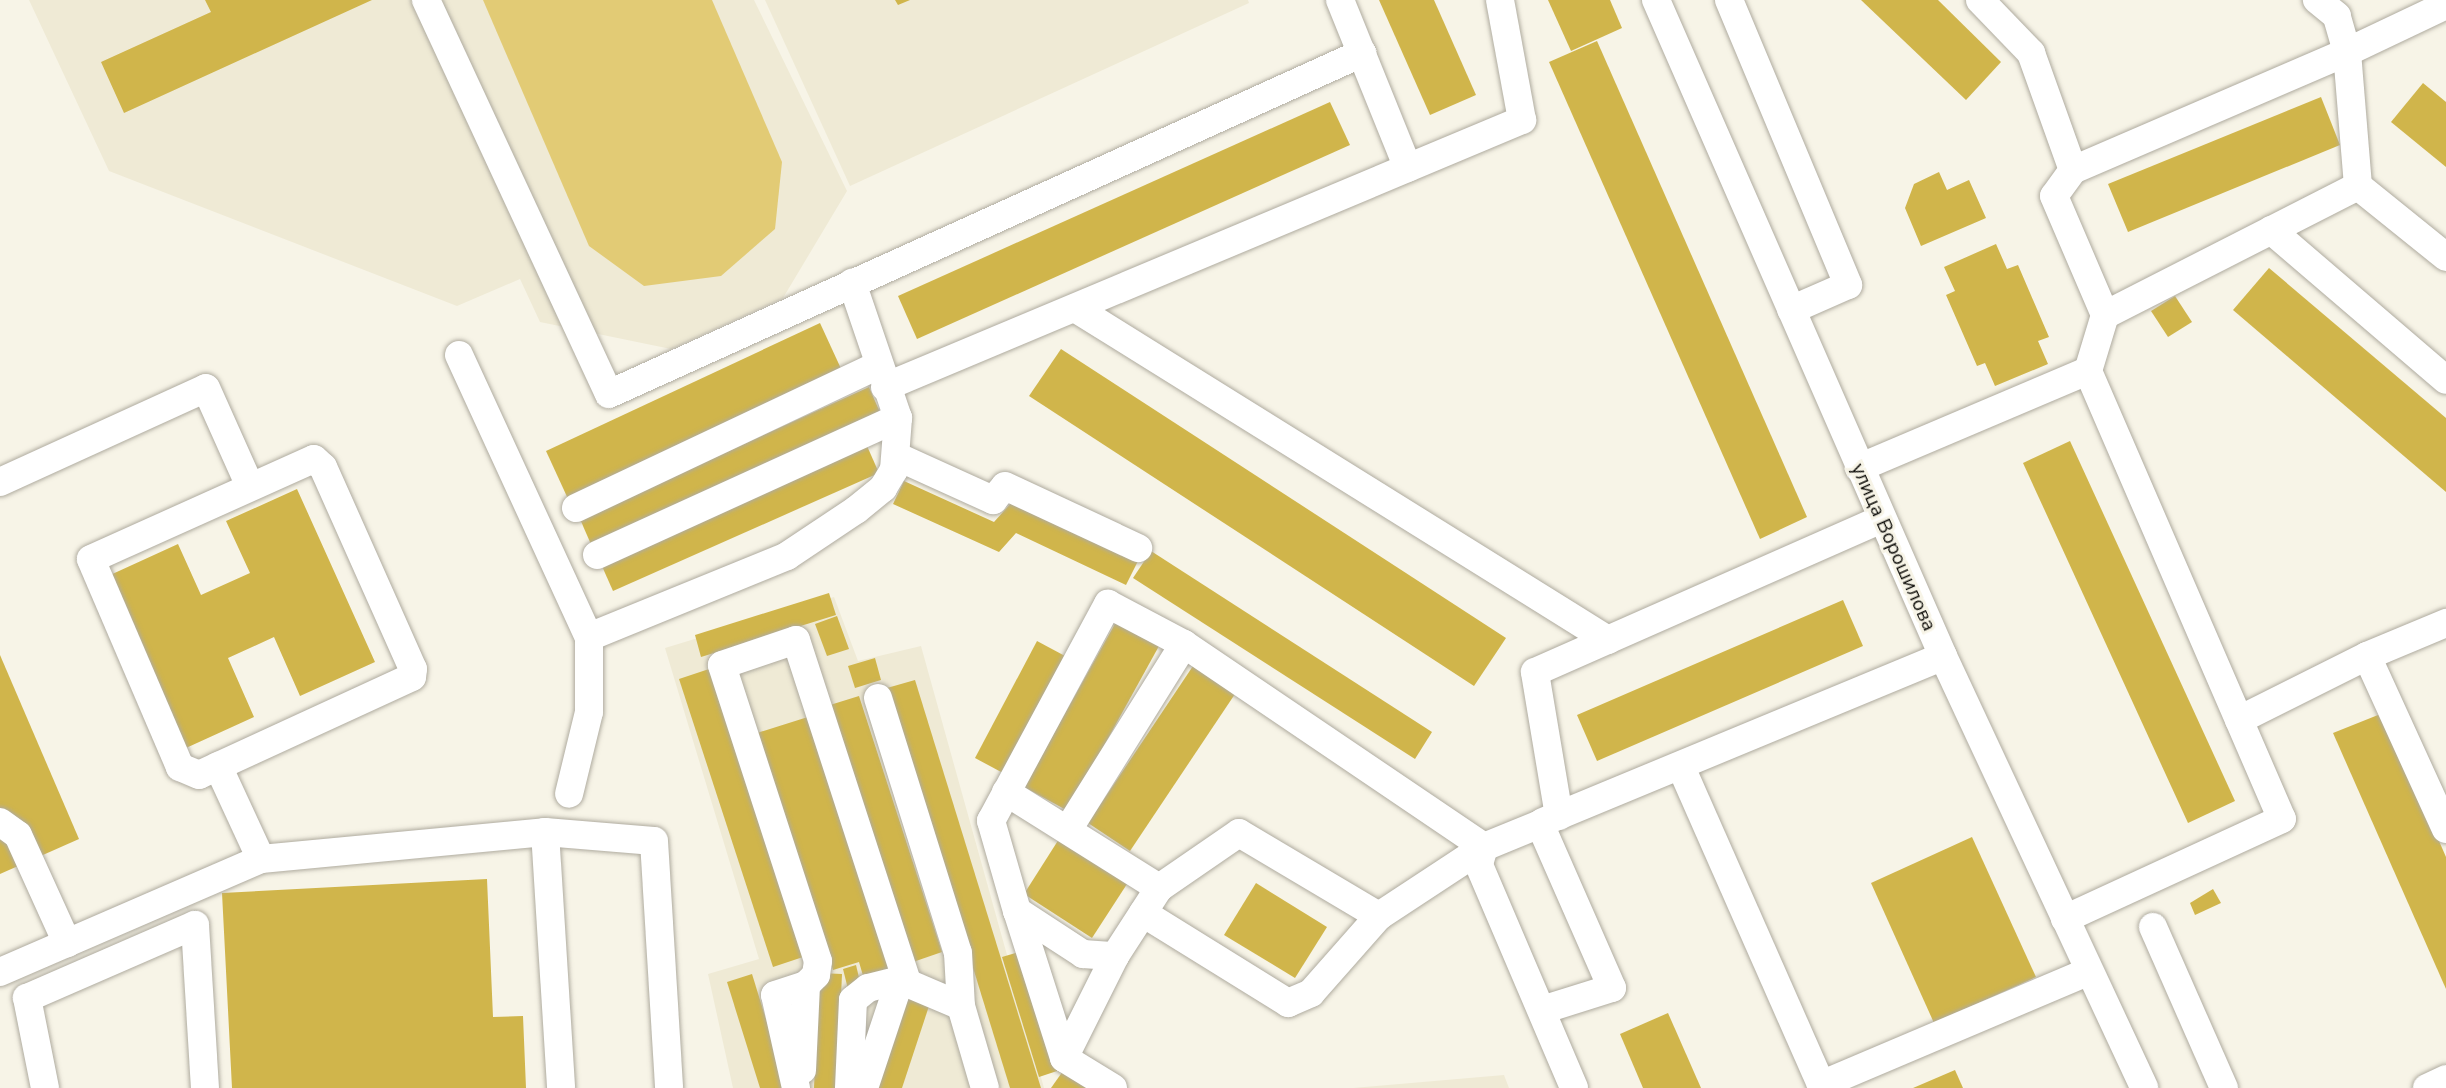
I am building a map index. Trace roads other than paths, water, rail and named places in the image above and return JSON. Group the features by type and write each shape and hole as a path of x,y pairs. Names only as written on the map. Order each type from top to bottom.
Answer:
{"street":[{"path":"426,0 609,394 1362,53"},
{"path":"1340,0 1408,168"},
{"path":"576,508 881,377 1075,308 1522,120 1500,0"},
{"name":"улица Ворошилова","path":"1656,0 1943,656 2144,1088"},
{"path":"1729,0 1848,285 1791,310"},
{"path":"2317,0 2337,16 2347,52 2358,186 2446,257"},
{"path":"1983,2 2031,53 2073,170"},
{"path":"2065,919 2282,819 2088,371 2105,315 2054,196 2073,170 2347,52 2446,4"},
{"path":"2105,315 2358,186"},
{"path":"2271,230 2446,380"},
{"path":"589,637 786,556 883,488 896,456 898,418 881,377 852,283"},
{"path":"1075,308 1608,640"},
{"path":"459,355 589,637 590,712 569,794"},
{"path":"1859,468 2088,371"},
{"path":"0,482 206,388 249,484"},
{"path":"597,555 898,418"},
{"path":"896,456 993,500 1005,486 1138,548"},
{"path":"314,459 323,467 413,669 405,682 218,766 200,775 180,767 91,559 249,484 303,460 314,459"},
{"path":"1542,1010 1612,988 1550,820 1534,672 1882,519"},
{"path":"1113,1088 1064,1058 991,821 1108,604 1184,644 1484,847"},
{"path":"2239,720 2367,656 2446,623"},
{"path":"796,1088 775,994 806,985 816,975 818,961 722,665 796,640 904,982 864,1088"},
{"path":"1070,828 1184,644"},
{"path":"1143,913 1288,1003 1311,993 1379,916 1484,847 1681,767 1943,656"},
{"path":"2367,656 2446,829"},
{"path":"878,698 958,953 961,1006 985,1088"},
{"path":"218,766 261,859"},
{"path":"1681,767 1821,1087 2089,971"},
{"path":"1006,792 1070,828 1159,888"},
{"path":"0,822 18,835 67,943"},
{"path":"545,832 561,1088"},
{"path":"0,972 261,859 545,832 654,841 669,1088"},
{"path":"1064,1058 1115,956 1159,888 1239,833 1379,916"},
{"path":"1484,847 1479,865 1574,1088"},
{"path":"1017,911 1083,954 1115,956"},
{"path":"45,1088 27,998 195,925 205,1088"},
{"path":"2153,927 2224,1088"},
{"path":"849,1088 853,1000 868,988 904,982 961,1006"},
{"path":"801,1088 806,985"},
{"path":"2427,1088 2446,1079"}]}
